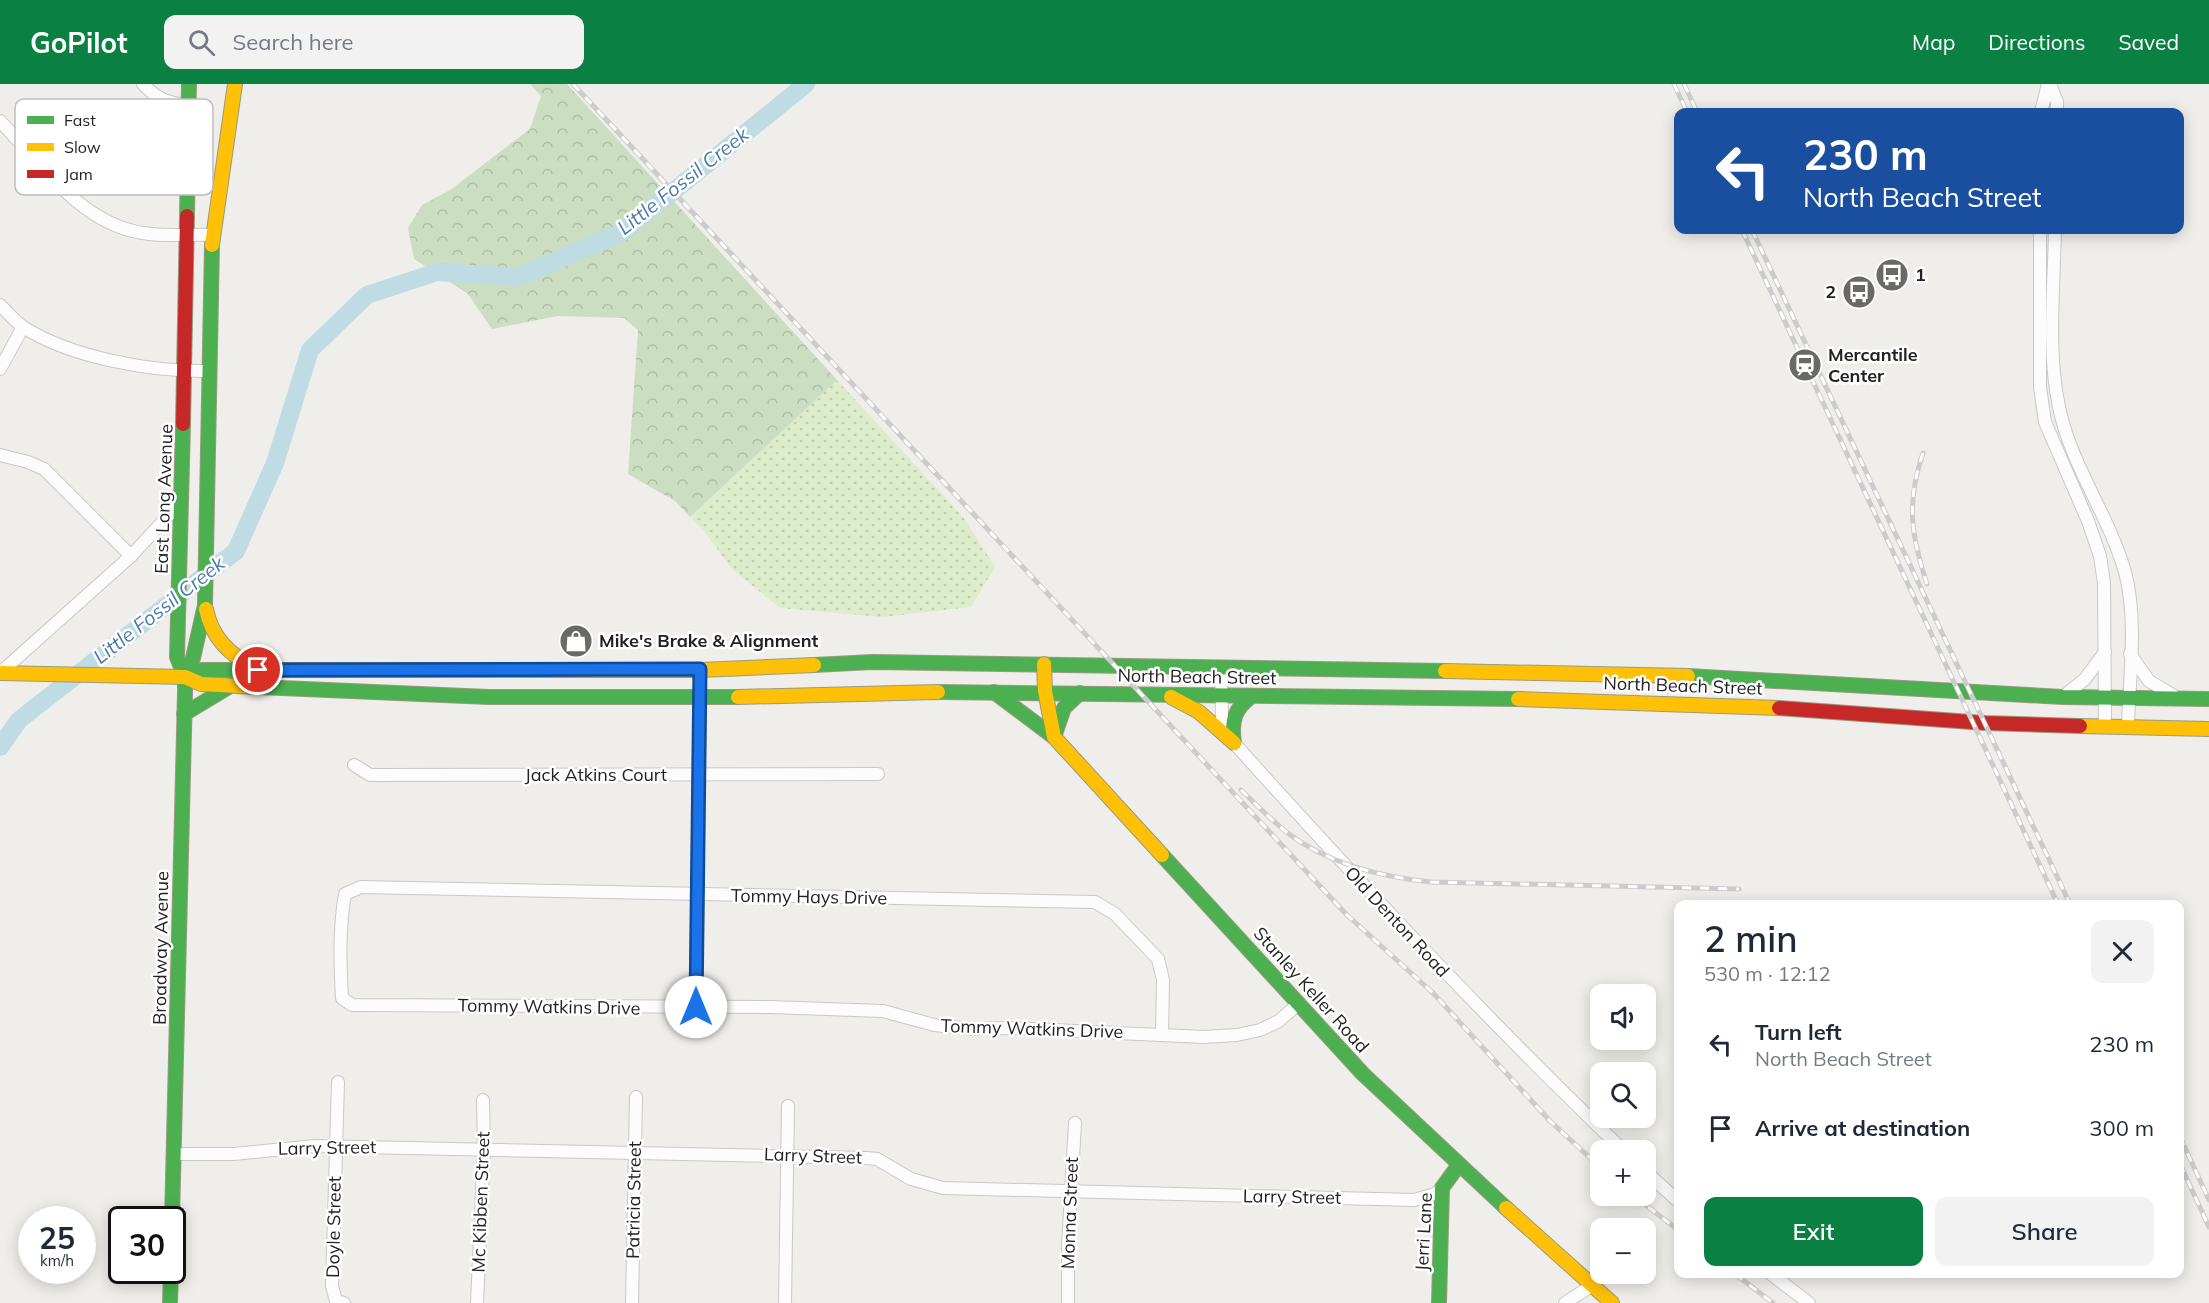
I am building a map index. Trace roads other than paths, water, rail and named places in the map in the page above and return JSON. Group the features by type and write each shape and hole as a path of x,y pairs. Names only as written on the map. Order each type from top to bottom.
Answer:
{"main road":[{"path":"185,677 193,658 205,605 212,235 235,84"},
{"name":"East Long Avenue","path":"185,677 177,657 186,372 186,234 190,195"},
{"path":"205,605 213,635 222,647 258,670"},
{"name":"North Beach Street","path":"185,677 201,670 700,669 873,663 1044,664 1702,676 2063,697 2209,699"},
{"path":"1044,664 1045,691 1054,737"},
{"path":"489,668 489,696"},
{"path":"1497,672 1498,699"},
{"name":"North Beach Street","path":"0,673 185,677 201,684 489,696 700,698 859,692 1045,691 1701,703 1985,723 2209,729"},
{"path":"1701,703 1702,676"},
{"name":"Broadway Avenue","path":"172,1206 185,677"},
{"path":"184,714 232,685"},
{"name":"Stanley Keller Road","path":"993,691 1006,698 1054,737 1364,1074 1458,1166 1612,1303"},
{"path":"1054,737 1064,708 1080,693"},
{"path":"1167,695 1199,712 1234,743"},
{"path":"1234,743 1233,715 1239,704 1252,696"},
{"name":"Jerri Lane","path":"1439,1303 1442,1188 1458,1166"},
{"path":"170,1303 171,1284"}],"street":[{"path":"143,84 154,96 161,99"},
{"path":"2042,108 2049,84"},
{"path":"2049,84 2057,102 2057,108"},
{"path":"0,121 15,137"},
{"path":"71,195 95,216 117,227 143,234 212,235"},
{"path":"2040,234 2039,363 2045,422 2088,521 2100,556 2104,583 2105,727"},
{"path":"2055,234 2054,374 2059,407 2069,443 2103,513 2125,573 2130,605 2128,727"},
{"path":"0,305 23,327 86,355 135,366 186,372 209,371"},
{"path":"0,369 23,327"},
{"path":"0,455 28,462 44,469 131,556"},
{"path":"0,673 131,556 181,502"},
{"path":"2063,697 2085,679 2105,652"},
{"path":"2130,654 2149,681 2178,698"},
{"name":"Old Denton Road","path":"1221,667 1222,720 1234,743 1383,909 1479,1010 1613,1140"},
{"path":"696,1007 695,896 700,669"},
{"name":"Jack Atkins Court","path":"354,765 370,775 878,774"},
{"name":"Tommy Watkins Drive","path":"361,887 345,894 342,911 340,962 342,998 352,1005 696,1007 883,1011 933,1025 973,1029 1204,1037 1237,1035 1260,1030 1279,1021 1299,1003"},
{"name":"Tommy Hays Drive","path":"361,887 695,896 1095,902 1115,914 1158,959 1163,980 1162,1034"},
{"name":"Doyle Street","path":"338,1082 332,1286 340,1302"},
{"name":"Patricia Street","path":"633,1303 636,1097"},
{"name":"Mc Kibben Street","path":"477,1303 484,1149 483,1100"},
{"path":"785,1303 788,1106"},
{"name":"Monna Street","path":"1068,1303 1075,1123"},
{"name":"Larry Street","path":"174,1154 234,1154 284,1148 336,1146 787,1154 877,1159 912,1179 943,1188 1414,1200 1435,1194 1442,1188"},
{"path":"1656,1181 1674,1197"},
{"path":"1776,1278 1809,1303"},
{"path":"1565,1303 1591,1286"}],"waterway":[{"name":"Little Fossil Creek","path":"0,747 19,720 236,551 275,463 310,350 367,295 437,272 519,277 623,232 806,84"}],"railway":[{"path":"573,84 1346,914 1433,993 1550,1121 1590,1158"},
{"path":"1674,84 1685,108"},
{"path":"1684,84 1695,108"},
{"path":"1744,234 2056,900"},
{"path":"1754,234 2068,900"},
{"path":"1923,453 1914,488 1913,519 1917,550 1927,584"},
{"path":"1241,790 1277,824 1305,844 1339,861 1394,877 1431,882 1739,889"},
{"path":"2184,1146 2209,1200"},
{"path":"2184,1173 2209,1227"},
{"path":"1647,1206 1674,1227"},
{"path":"1740,1278 1773,1303"}],"place":[{"name":"1","path":"1892,275"},
{"name":"2","path":"1859,292"},
{"name":"Mercantile Center","path":"1805,365"},
{"name":"Mike's Brake & Alignment","path":"576,641"}]}
